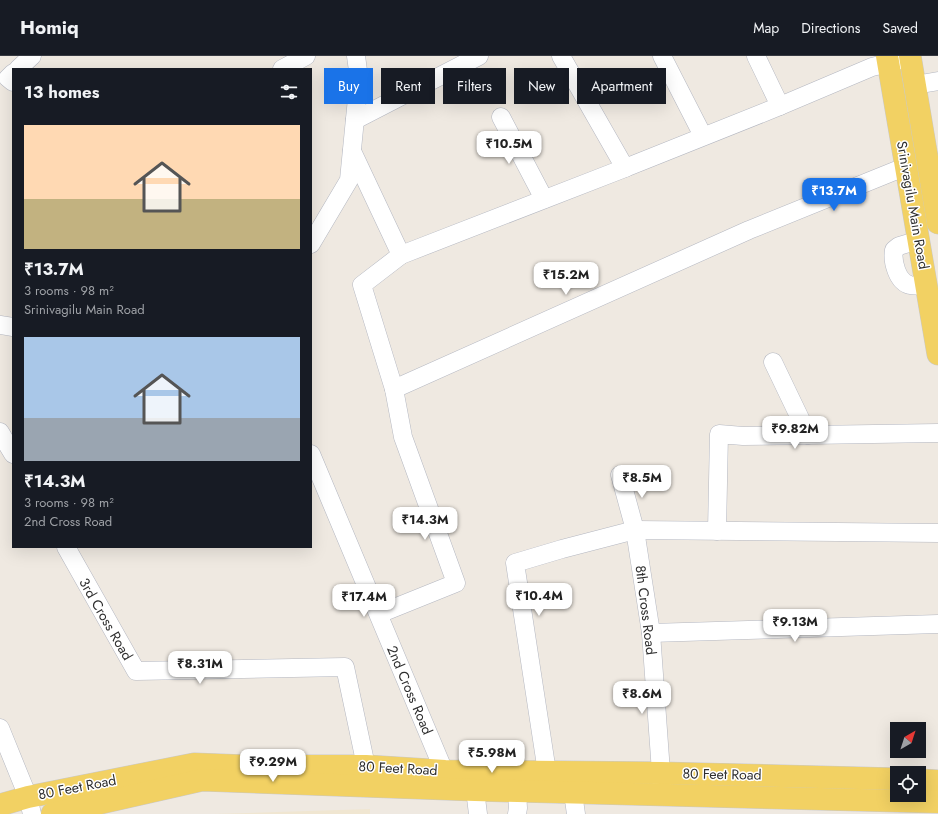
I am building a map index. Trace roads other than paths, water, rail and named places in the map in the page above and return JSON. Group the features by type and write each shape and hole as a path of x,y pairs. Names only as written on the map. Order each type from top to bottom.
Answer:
{"main road":[{"name":"Srinivagilu Main Road","path":"910,57 938,223"},
{"name":"Srinivagilu Main Road","path":"888,59 938,354"},
{"name":"80 Feet Road","path":"0,805 30,805 194,764 246,766 366,766 448,780 475,790 517,792 574,804 662,795 888,807 938,802"},
{"name":"80 Feet Road","path":"52,814 202,780 448,780 547,772 661,773 890,779"},
{"path":"926,780 938,781"}],"street":[{"path":"20,68 32,56"},
{"path":"274,56 278,68"},
{"path":"284,68 306,56"},
{"path":"312,242 349,180 359,78 356,56"},
{"path":"355,120 479,56"},
{"path":"561,56 625,168"},
{"path":"662,56 703,136"},
{"path":"756,56 780,106"},
{"path":"379,614 456,582 403,437 394,389 362,285 401,255 780,106 888,59 910,57"},
{"path":"915,85 938,81"},
{"path":"502,117 544,199"},
{"path":"352,150 401,255"},
{"path":"394,389 749,230 907,166"},
{"path":"0,325 12,327"},
{"path":"772,362 808,435"},
{"path":"0,432 12,452"},
{"path":"717,531 719,434 743,436 938,433"},
{"name":"2nd Cross Road","path":"312,456 448,780"},
{"name":"8th Cross Road","path":"620,475 635,530 651,633 662,795"},
{"path":"547,772 515,563 635,530 938,533"},
{"name":"3rd Cross Road","path":"67,548 136,671 344,667 366,766"},
{"path":"651,633 938,624"},
{"path":"0,728 30,805"},
{"path":"475,790 478,814"},
{"path":"517,792 517,814"}]}
